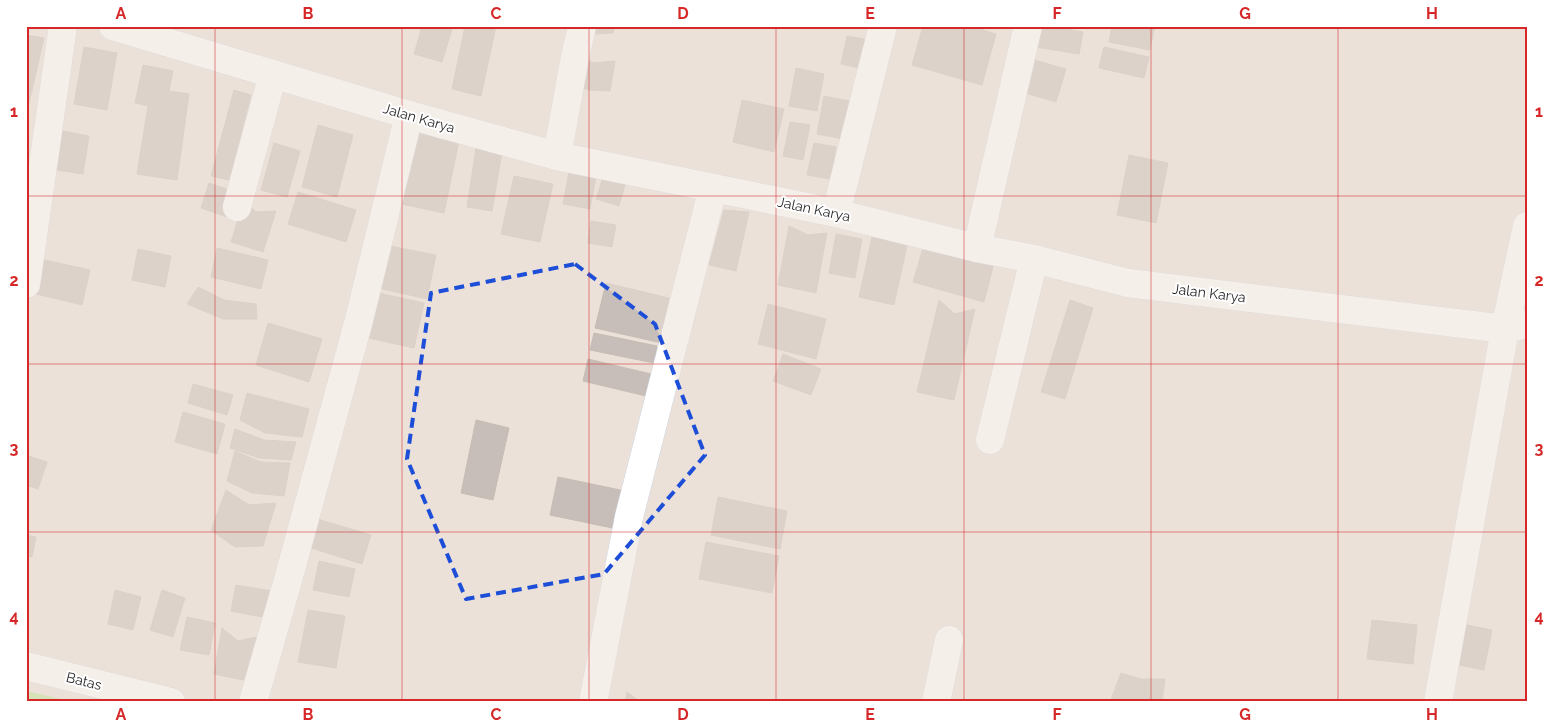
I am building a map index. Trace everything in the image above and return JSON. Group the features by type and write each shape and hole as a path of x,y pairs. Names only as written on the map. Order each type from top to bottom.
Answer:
{"street":[{"path":"26,284 63,26"},
{"name":"Jalan Karya","path":"113,26 409,115 557,156 836,213 1128,283 1516,326"},
{"path":"557,156 582,26"},
{"path":"836,213 884,26"},
{"path":"977,248 1028,26"},
{"path":"238,207 273,74"},
{"path":"253,702 291,571 359,320 409,115"},
{"path":"593,702 629,518 713,188"},
{"path":"1438,702 1516,326 1527,226"},
{"path":"990,440 1034,259"},
{"path":"936,702 949,640"},
{"name":"Batas","path":"26,666 171,702"}],"highlighted area":[{"path":"575,264 655,324 705,455 604,574 466,599 407,459 431,293"}],"green space":[{"path":"26,691 75,702 26,702"}],"building":[{"path":"422,26 453,26 442,62 414,54"},
{"path":"465,26 496,26 481,96 452,89"},
{"path":"586,26 615,26 613,33 596,34"},
{"path":"923,26 970,26 996,34 982,85 912,65"},
{"path":"1032,26 1049,26 1083,32 1079,54 1029,46"},
{"path":"1112,26 1155,26 1150,50 1109,42"},
{"path":"26,35 44,38 26,116"},
{"path":"847,36 869,40 863,69 841,64"},
{"path":"84,47 117,53 107,110 74,104"},
{"path":"1104,47 1149,57 1144,78 1099,68"},
{"path":"578,54 593,63 615,61 610,91 589,90 572,84"},
{"path":"1024,57 1066,69 1056,102 1015,90"},
{"path":"143,65 173,71 169,91 189,94 177,180 137,174 148,106 135,103"},
{"path":"796,68 824,74 817,111 789,106"},
{"path":"234,90 251,95 229,180 211,176"},
{"path":"824,96 850,101 843,139 817,134"},
{"path":"742,100 784,109 774,152 733,142"},
{"path":"790,122 810,125 803,160 783,156"},
{"path":"318,125 353,135 337,197 302,187"},
{"path":"413,126 460,136 444,213 397,203"},
{"path":"63,131 89,136 83,174 57,170"},
{"path":"477,142 503,146 492,211 467,207"},
{"path":"274,143 300,151 287,197 261,190"},
{"path":"814,143 836,147 830,179 807,175"},
{"path":"1129,155 1168,163 1156,223 1117,215"},
{"path":"605,171 627,178 619,206 596,199"},
{"path":"569,172 596,177 590,209 563,204"},
{"path":"514,176 553,184 540,242 501,234"},
{"path":"209,183 235,192 227,217 201,208"},
{"path":"298,192 356,210 346,242 288,224"},
{"path":"244,201 256,212 276,211 263,252 231,242"},
{"path":"724,210 749,212 736,271 709,265"},
{"path":"591,221 616,225 612,247 588,243"},
{"path":"789,226 808,235 827,233 816,293 778,285"},
{"path":"874,228 909,236 894,305 859,297"},
{"path":"836,234 862,239 855,278 829,273"},
{"path":"925,241 995,259 984,302 913,282"},
{"path":"390,246 436,255 427,299 382,289"},
{"path":"217,248 268,260 261,289 211,277"},
{"path":"138,249 171,256 165,287 132,280"},
{"path":"36,258 90,270 82,305 28,292"},
{"path":"606,283 673,299 662,343 595,328"},
{"path":"198,287 224,300 256,304 257,319 223,319 187,304"},
{"path":"374,292 424,303 414,348 364,337"},
{"path":"939,300 955,314 975,309 954,400 917,392"},
{"path":"1070,300 1093,308 1065,399 1041,392"},
{"path":"768,304 826,319 816,359 758,344"},
{"path":"268,323 322,339 309,382 256,365"},
{"path":"594,333 657,346 654,363 590,350"},
{"path":"783,354 821,369 811,395 773,381"},
{"path":"588,359 651,374 646,396 583,381"},
{"path":"193,384 233,395 227,415 188,403"},
{"path":"247,393 309,409 302,437 265,433 240,420"},
{"path":"183,412 225,424 217,454 175,442"},
{"path":"476,420 509,428 493,500 461,493"},
{"path":"235,429 264,440 296,442 291,460 259,458 230,448"},
{"path":"235,451 261,462 290,463 284,496 252,493 227,481"},
{"path":"26,455 47,462 38,489 26,485"},
{"path":"558,477 625,491 617,529 550,515"},
{"path":"226,490 249,505 276,503 263,546 235,547 211,530"},
{"path":"718,497 787,511 780,549 711,535"},
{"path":"314,518 371,535 362,564 305,546"},
{"path":"26,535 36,537 32,557 26,555"},
{"path":"706,542 779,556 772,593 699,579"},
{"path":"319,561 355,569 349,597 313,590"},
{"path":"236,585 272,591 267,618 231,611"},
{"path":"115,590 141,597 133,630 108,624"},
{"path":"162,590 185,598 173,637 150,630"},
{"path":"308,610 345,616 336,668 298,662"},
{"path":"187,617 215,623 209,655 180,650"},
{"path":"1372,620 1417,625 1413,664 1367,659"},
{"path":"1457,623 1492,630 1484,670 1449,663"},
{"path":"222,628 238,641 261,636 253,682 214,674"},
{"path":"1121,673 1141,679 1165,679 1162,702 1110,702"},
{"path":"627,692 641,702 625,702"}]}
